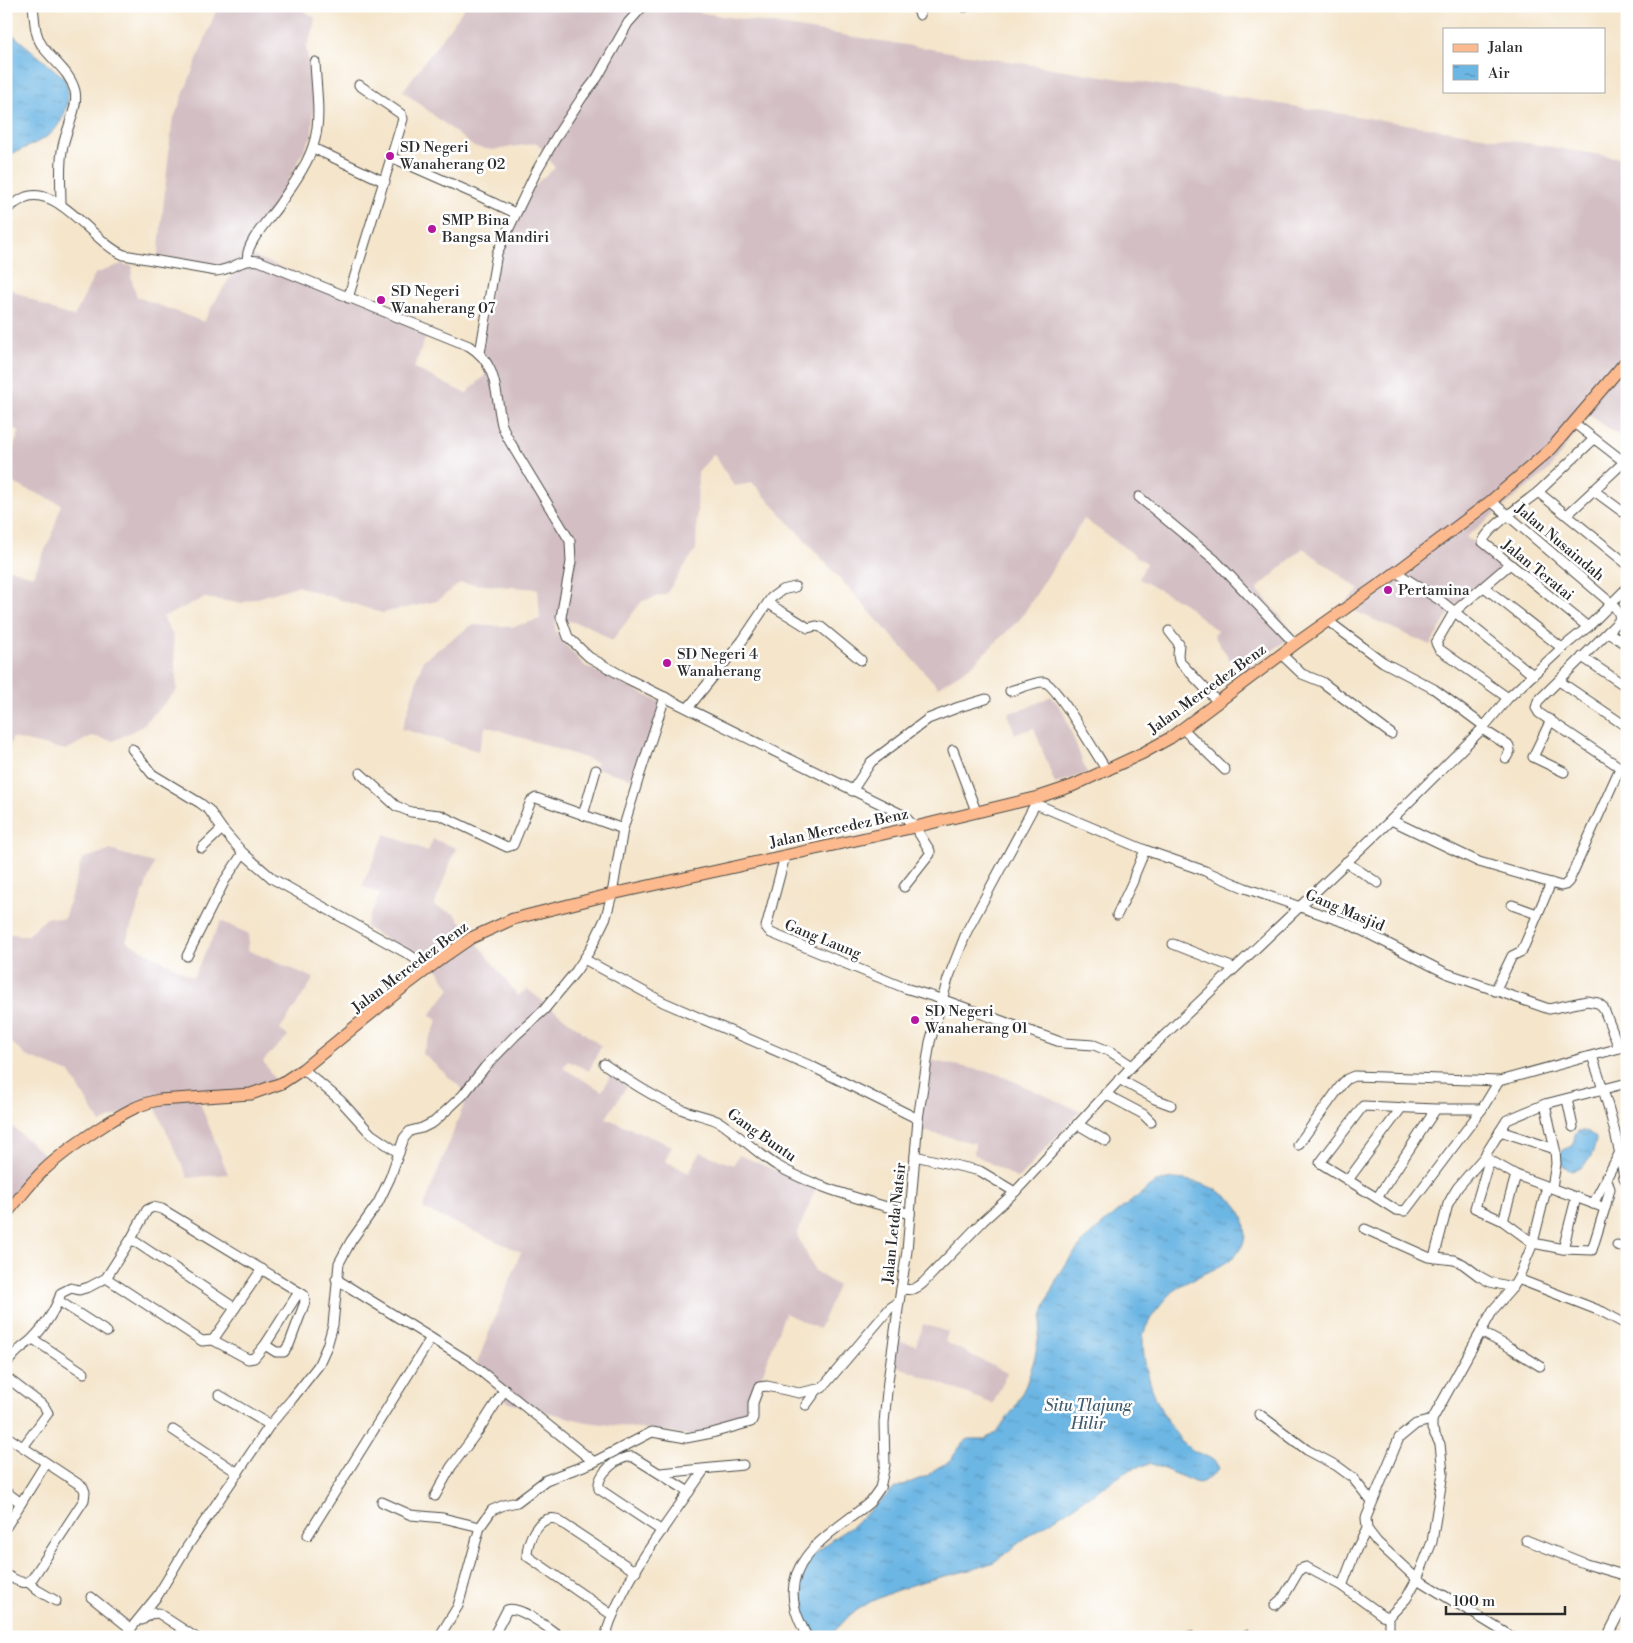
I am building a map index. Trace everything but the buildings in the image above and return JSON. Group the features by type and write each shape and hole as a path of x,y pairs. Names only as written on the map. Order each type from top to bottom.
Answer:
{"main road":[{"name":"Jalan Mercedez Benz","path":"6,1214 34,1181 59,1157 78,1142 135,1107 146,1102 171,1098 233,1097 277,1086 303,1069 429,968 472,938 499,925 527,915 612,894 1037,800 1107,771 1163,742 1491,502 1552,448 1627,360"}],"street":[{"path":"33,6 38,39 64,70 75,92 74,106 62,150 61,206"},
{"path":"480,353 497,253 515,214 558,134 579,102 598,78 628,23 643,6"},
{"path":"248,260 247,252 250,245 280,205 313,148 317,126 315,62"},
{"path":"348,298 404,120 403,116 358,85"},
{"path":"313,148 385,182"},
{"path":"393,158 515,214"},
{"path":"6,209 26,197 43,196 49,198 112,249 124,255 216,271 248,260 259,261 469,346 480,353 489,367 494,380 506,435 570,542 571,562 561,617 568,637 589,657 628,679 902,815 915,827 930,853 904,887"},
{"path":"1567,515 1625,463 1574,423"},
{"name":"Jalan Teratai","path":"1588,627 1485,545 1483,540 1508,515 1538,492 1594,439"},
{"path":"1593,490 1627,515"},
{"path":"1538,492 1627,564"},
{"path":"1139,497 1215,560 1295,644"},
{"name":"Jalan Nusaindah","path":"1491,502 1612,604"},
{"path":"1508,698 1437,647 1437,640 1454,612 1510,564"},
{"path":"1396,572 1441,601 1533,676"},
{"path":"688,708 742,641 773,596 788,588 795,587"},
{"path":"1484,587 1562,648"},
{"path":"901,1289 916,1289 983,1221 1015,1192 1132,1066 1391,820 1483,727 1508,698 1562,648 1588,627 1627,588"},
{"path":"768,603 786,616 792,616 808,628 821,627 861,660"},
{"path":"1391,820 1479,862 1561,886 1565,885 1569,881 1623,770 1537,710 1536,705 1620,619 1619,613 1612,604"},
{"path":"1328,621 1383,662 1434,689 1509,746 1510,751 1506,758"},
{"path":"1169,631 1179,644 1179,661 1218,702"},
{"path":"1608,632 1627,644"},
{"path":"1281,654 1302,674 1322,682 1391,734"},
{"path":"1582,657 1627,687"},
{"path":"1559,681 1627,727"},
{"path":"1010,691 1042,682 1050,685 1075,720 1107,771"},
{"path":"131,1633 270,1425 315,1370 327,1346 333,1325 339,1263 378,1203 400,1153 401,1143 407,1134 410,1131 434,1122 463,1095 485,1067 515,1036 544,1010 584,959 602,929 612,894 623,829 666,697"},
{"path":"852,790 871,762 928,719 986,699"},
{"path":"1551,720 1533,757 1564,772"},
{"path":"1183,728 1225,770"},
{"path":"132,749 152,774 200,803 213,815 222,829 243,853 273,879 429,968"},
{"path":"953,750 976,812"},
{"path":"583,814 596,770"},
{"path":"360,773 396,806 411,812 440,816 507,847 514,845 531,801 534,798 539,798 623,829"},
{"name":"Gang Masjid","path":"1037,800 1145,850 1205,871 1245,888 1300,905 1347,923 1446,974 1549,1009 1587,1001 1598,1003 1603,1007 1619,1043"},
{"name":"Jalan Letda Natsir","path":"807,1637 799,1620 793,1598 795,1581 802,1562 815,1545 870,1502 883,1481 885,1465 884,1422 898,1302 908,1251 918,1119 930,1042 941,999 974,916 1037,800"},
{"path":"202,848 222,829"},
{"path":"1117,915 1145,850"},
{"path":"187,956 226,880 243,853"},
{"name":"Gang Laung","path":"785,856 766,928 768,930 884,980 941,999"},
{"path":"1346,862 1378,883"},
{"path":"1496,991 1512,956 1522,951 1551,883"},
{"path":"1512,905 1537,914"},
{"path":"1173,944 1234,968"},
{"path":"584,959 663,1002 810,1066 918,1119"},
{"path":"941,999 1063,1043 1094,1045 1111,1052 1132,1066"},
{"path":"1298,1145 1342,1084 1354,1076 1499,1081 1592,1056 1619,1043"},
{"path":"1592,1056 1620,1152 1624,1178 1627,1182"},
{"name":"Gang Buntu","path":"604,1064 640,1089 679,1108 721,1123 776,1165 792,1173 820,1186 910,1214"},
{"path":"303,1069 341,1101 370,1134 400,1153"},
{"path":"1119,1079 1155,1100 1171,1105"},
{"path":"1482,1109 1363,1106 1320,1163 1396,1210 1405,1211 1482,1109 1499,1081"},
{"path":"1606,1177 1610,1189 1592,1250 1563,1249 1533,1242 1503,1221 1475,1208 1486,1159 1507,1120 1545,1104 1627,1083"},
{"path":"1105,1094 1143,1114 1151,1122"},
{"path":"1567,1099 1573,1127"},
{"path":"1393,1637 1389,1631 1390,1617 1406,1599 1417,1579 1432,1542 1443,1473 1440,1444 1432,1429 1432,1420 1493,1310 1516,1283 1533,1242 1556,1164 1555,1150 1545,1104"},
{"path":"1348,1180 1402,1107"},
{"path":"1377,1198 1436,1109"},
{"path":"1077,1124 1106,1141"},
{"path":"1500,1131 1555,1150"},
{"path":"1593,1204 1620,1152"},
{"path":"915,1156 980,1171 1015,1192"},
{"path":"1486,1159 1516,1175 1605,1208"},
{"path":"1434,1258 1448,1204 1458,1187 1486,1159"},
{"path":"1503,1221 1516,1175"},
{"path":"1563,1249 1576,1198"},
{"path":"6,1365 13,1354 32,1339 59,1301 61,1293 71,1288 84,1289 106,1278 147,1210 153,1207 162,1209 304,1296 305,1302 289,1345 284,1352 272,1351 265,1344"},
{"path":"1365,1229 1428,1257 1454,1260 1490,1282 1516,1283 1603,1312 1627,1325"},
{"path":"131,1239 235,1308"},
{"path":"1617,1245 1627,1248"},
{"path":"213,1340 262,1269"},
{"path":"106,1278 202,1341 213,1340 248,1359 254,1358 265,1344 299,1292"},
{"path":"336,1279 468,1360 594,1462"},
{"path":"59,1301 107,1332"},
{"path":"806,1405 817,1390 826,1384 890,1308 898,1302"},
{"path":"1481,1332 1540,1366"},
{"path":"308,1535 431,1338"},
{"path":"32,1339 84,1373"},
{"path":"6,1377 48,1411 48,1415 23,1447"},
{"path":"439,1637 458,1606 473,1558 480,1527 489,1513 495,1508 517,1502 546,1480 594,1462 652,1432 686,1438 705,1435 751,1422 753,1419 753,1403 760,1387 767,1386 799,1393 817,1390"},
{"path":"435,1496 451,1467 478,1431 505,1389"},
{"path":"219,1396 270,1425"},
{"path":"1259,1414 1307,1450 1337,1466 1352,1477 1372,1502"},
{"path":"1342,1586 1356,1550 1367,1530 1366,1518 1399,1438 1416,1424 1432,1420"},
{"path":"172,1430 238,1472"},
{"path":"6,1436 83,1487 85,1496 28,1582 22,1583 6,1575"},
{"path":"662,1531 599,1489 599,1482 606,1471 626,1457 633,1457 689,1492"},
{"path":"6,1527 46,1463"},
{"path":"661,1473 743,1465"},
{"path":"605,1637 612,1616 636,1572 704,1470"},
{"path":"6,1492 21,1503"},
{"path":"382,1502 411,1515 443,1518 480,1527"},
{"path":"612,1616 527,1556 531,1537 544,1520 550,1517 556,1519 636,1572"},
{"path":"1367,1530 1377,1542 1417,1579 1512,1637"},
{"path":"1526,1540 1586,1564 1627,1576"},
{"path":"1275,1605 1283,1598 1300,1569 1306,1567 1342,1586 1382,1615 1390,1617"},
{"path":"28,1582 37,1590 56,1601"},
{"path":"91,1597 131,1633"},
{"path":"1610,1637 1610,1631 1627,1598"},
{"path":"493,1637 507,1610 511,1608 520,1610 561,1637"},
{"path":"124,1637 131,1633 144,1618 154,1613 158,1613 195,1637"}],"shaded area":[{"path":"218,6 297,6 315,18 312,34 306,47 314,99 312,135 275,206 246,253 429,328 414,368 466,394 486,374 482,351 495,259 522,202 540,180 555,168 537,143 493,150 474,147 403,91 466,6 659,6 1627,159 1627,441 1589,415 1549,470 1466,537 1505,567 1454,606 1430,645 1341,605 1360,590 1303,548 1257,589 1295,634 1240,674 1214,636 1217,631 1182,602 1139,579 1146,563 1084,519 1021,618 971,666 938,687 753,483 734,486 714,454 698,472 696,549 666,594 642,601 612,641 589,626 556,618 555,631 585,666 662,703 636,780 595,768 597,762 486,726 478,751 402,729 423,660 472,625 512,627 540,619 538,589 460,583 437,601 382,613 297,586 241,603 204,598 163,617 173,636 177,690 141,727 113,741 92,736 66,750 12,738 6,762 6,568 33,576 52,535 61,504 6,480 6,465 20,431 6,425 6,287 55,311 74,317 95,274 121,264 133,266 131,278 137,297 204,322 233,273 222,265 158,256 172,123"},
{"path":"1051,696 1063,711 1087,773 1055,784 1034,728 1015,734 1008,713 1027,708"},
{"path":"385,834 428,851 433,839 456,848 434,906 455,914 518,996 527,989 601,1046 589,1071 568,1061 563,1068 602,1091 611,1075 627,1086 606,1118 672,1146 665,1161 689,1173 700,1152 733,1165 739,1155 816,1187 797,1235 815,1271 838,1286 819,1329 785,1313 745,1421 698,1436 587,1422 509,1403 475,1368 521,1252 423,1209 468,1094 422,1053 438,1021 430,1015 450,989 438,970 365,927 380,894 362,886"},
{"path":"110,850 154,863 126,941 193,977 221,921 249,934 247,950 314,978 280,1030 288,1036 263,1061 276,1082 231,1094 196,1093 228,1174 188,1178 152,1100 100,1123 70,1073 26,1056 6,1037 6,933 26,936 48,917 64,919 82,859"},
{"path":"929,1060 995,1073 1080,1111 1018,1179 974,1154 975,1143 918,1130"},
{"path":"6,1121 48,1158 6,1203"},
{"path":"923,1324 948,1332 945,1342 1007,1373 993,1404 889,1363 896,1340 916,1345"}],"water":[{"path":"6,29 62,76 66,83 68,99 64,116 55,130 33,144 6,156"},
{"path":"1578,1131 1590,1133 1596,1138 1596,1142 1586,1164 1571,1171 1559,1163 1560,1155 1562,1151 1573,1146 1575,1135"},
{"name":"Situ Tlajung Hilir","path":"1173,1179 1198,1183 1228,1197 1237,1205 1245,1224 1244,1240 1240,1250 1221,1266 1176,1289 1151,1319 1143,1338 1146,1367 1150,1382 1170,1426 1189,1448 1210,1458 1217,1464 1219,1469 1199,1484 1150,1463 1129,1470 1028,1536 994,1562 974,1569 924,1581 892,1592 870,1602 851,1614 829,1637 818,1637 806,1624 801,1612 797,1591 804,1572 814,1555 835,1537 851,1527 895,1488 927,1476 949,1462 968,1439 986,1439 996,1433 1014,1409 1026,1385 1035,1357 1043,1313 1058,1276 1071,1257 1086,1239 1156,1182"}],"place":[{"name":"SD Negeri Wanaherang 02","path":"390,156"},
{"name":"SMP Bina Bangsa Mandiri","path":"432,229"},
{"name":"SD Negeri Wanaherang 07","path":"381,300"},
{"name":"Pertamina","path":"1388,590"},
{"name":"SD Negeri 4 Wanaherang","path":"667,663"},
{"name":"SD Negeri Wanaherang 01","path":"915,1020"}]}
